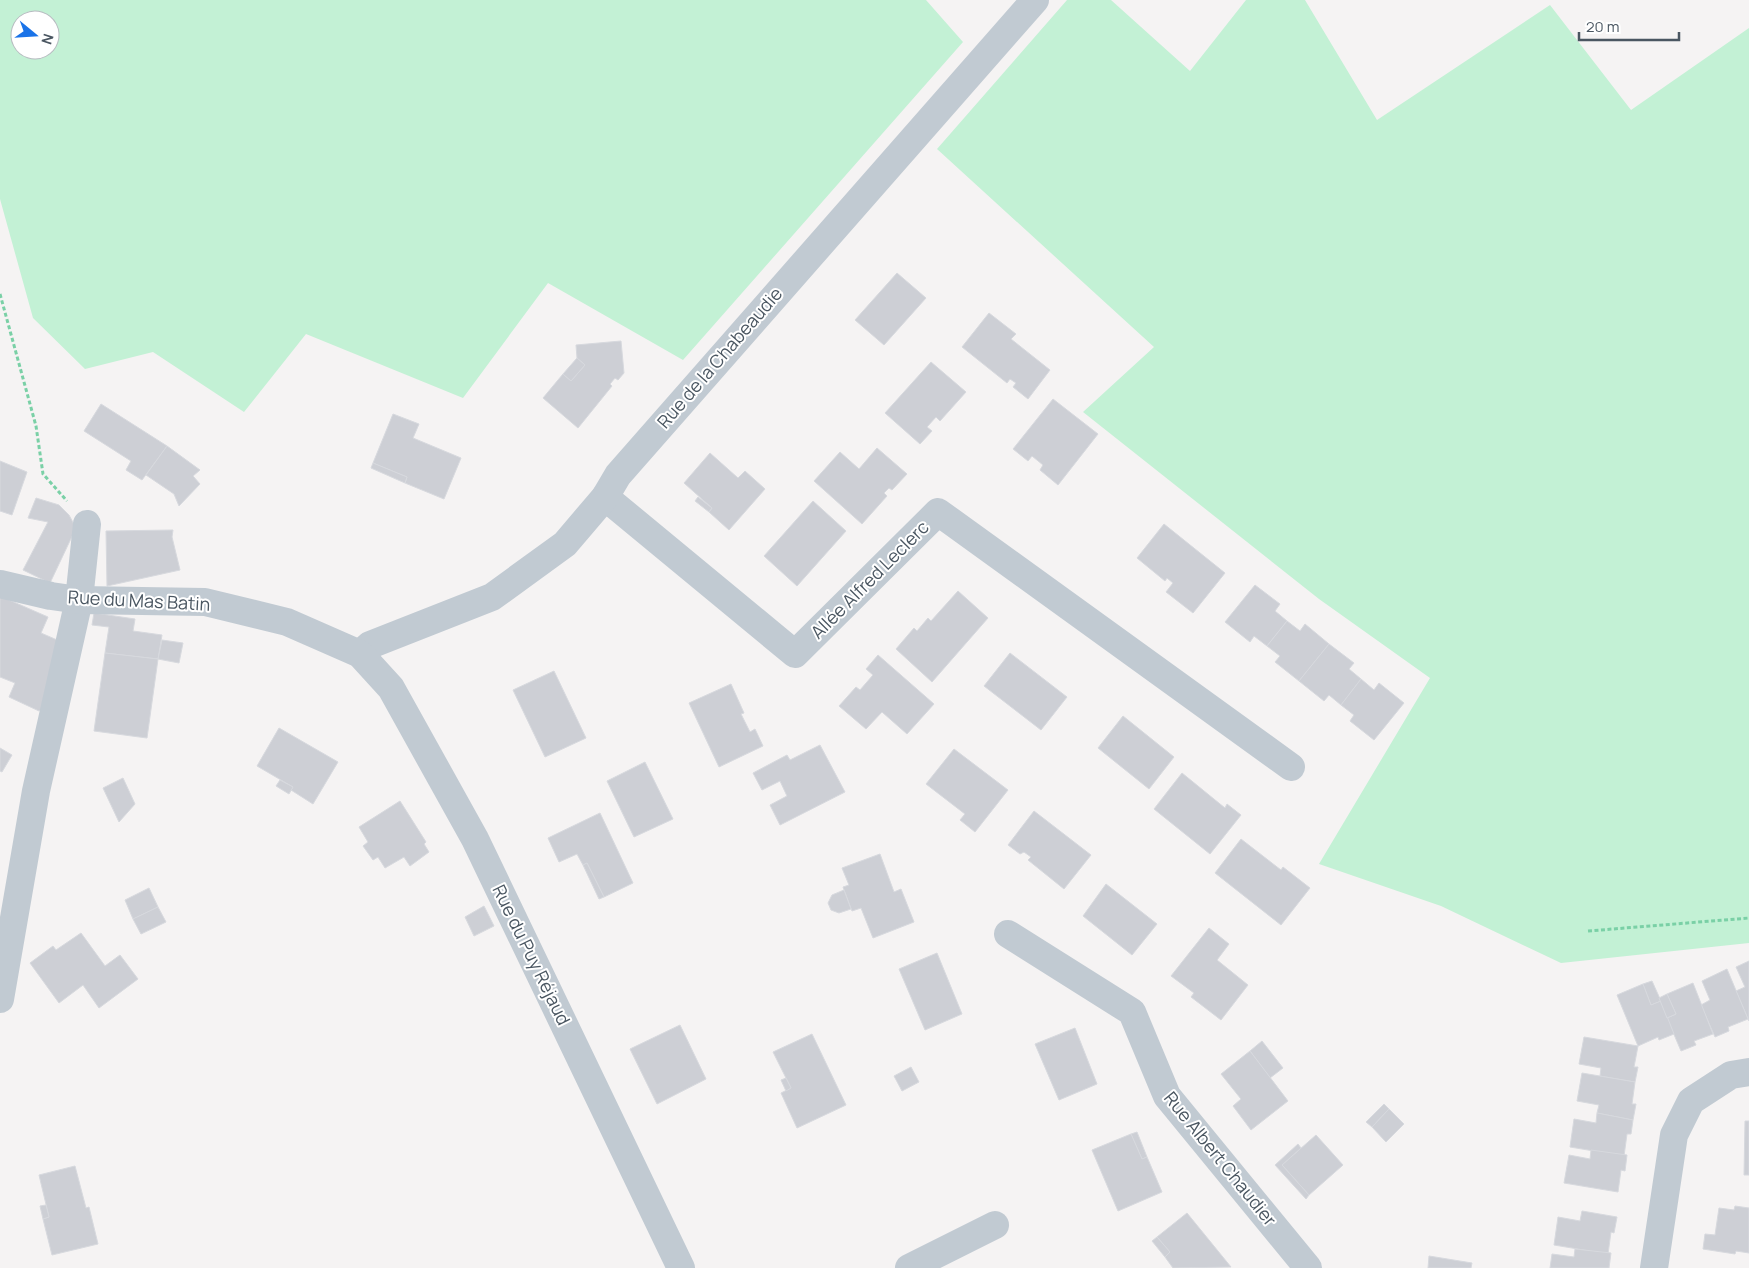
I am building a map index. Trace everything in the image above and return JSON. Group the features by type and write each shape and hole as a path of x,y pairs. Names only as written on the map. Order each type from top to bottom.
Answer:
{"street":[{"name":"Rue de la Chabeaudie","path":"360,654 370,645 492,597 565,544 605,497 618,475 1035,0"},
{"name":"Allée Alfred Leclerc","path":"605,497 795,654 938,512 1291,767"},
{"path":"0,998 36,791 79,600 88,524"},
{"name":"Rue du Mas Batin","path":"0,584 51,596 79,600 206,602 287,622 360,654"},
{"name":"Rue du Puy Réjaud","path":"360,654 391,688 475,839 681,1268"},
{"name":"Rue Albert Chaudier","path":"1008,934 1132,1012 1166,1096 1308,1268"},
{"path":"1654,1268 1674,1135 1691,1101 1731,1075 1749,1072"},
{"path":"909,1268 995,1225"}],"path":[{"path":"0,294 36,426 43,474 88,524"},
{"path":"1588,931 1749,918"}],"green space":[{"path":"0,0 926,0 963,42 683,360 548,283 463,398 306,334 244,412 153,352 85,369 33,318 0,199"},
{"path":"1067,0 1111,0 1190,71 1246,0 1305,0 1377,120 1550,5 1631,110 1749,28 1749,943 1561,963 1441,906 1319,864 1430,678 1319,599 1083,412 1154,347 937,149"}],"building":[{"path":"897,273 926,298 884,345 855,320"},
{"path":"989,313 1016,334 1011,339 1050,370 1028,399 1013,387 1016,383 1010,379 1007,383 962,347"},
{"path":"621,341 624,373 618,380 615,378 610,384 612,386 578,428 543,398 563,374 571,381 585,365 577,358 576,345"},
{"path":"577,358 585,365 571,381 563,374"},
{"path":"931,362 966,392 940,421 936,417 927,427 932,431 920,444 885,413"},
{"path":"1053,399 1098,434 1058,485 1040,470 1043,465 1032,456 1028,461 1013,449"},
{"path":"101,404 167,446 142,480 126,470 131,461 84,431"},
{"path":"393,414 419,424 413,438 461,458 444,499 405,483 407,477 373,463"},
{"path":"167,446 200,470 193,476 200,484 179,506 174,494 146,475"},
{"path":"877,448 907,474 892,490 889,488 884,493 887,496 862,524 814,481 840,452 859,469"},
{"path":"710,453 738,478 745,471 765,489 729,530 709,512 712,508 684,483"},
{"path":"0,461 27,472 12,515 0,511"},
{"path":"373,463 407,477 405,483 371,468"},
{"path":"698,497 712,508 709,512 695,501"},
{"path":"36,498 59,505 69,515 76,528 50,583 23,570 48,522 28,518"},
{"path":"813,501 846,531 797,586 764,556"},
{"path":"1164,524 1225,573 1193,613 1166,592 1173,583 1167,578 1165,581 1137,558"},
{"path":"173,530 172,537 180,570 107,586 106,531"},
{"path":"1255,585 1280,604 1275,611 1287,621 1267,646 1254,636 1250,642 1225,622"},
{"path":"958,591 988,618 932,682 896,649 914,628 917,631 928,618 931,621"},
{"path":"0,596 48,617 41,633 64,643 47,706 39,711 9,697 15,683 0,677"},
{"path":"94,613 135,619 133,631 162,635 158,659 105,653 109,627 92,625"},
{"path":"1287,621 1300,631 1305,624 1329,644 1299,681 1275,662 1280,656 1267,646"},
{"path":"162,640 183,643 179,663 158,659"},
{"path":"1329,644 1354,663 1349,669 1361,679 1341,705 1329,695 1324,701 1299,681"},
{"path":"105,653 158,659 147,738 94,731"},
{"path":"1010,653 1067,697 1041,730 984,686"},
{"path":"878,655 934,704 907,734 882,712 866,729 839,706 856,687 860,690 873,675 866,669"},
{"path":"554,671 586,738 545,757 513,690"},
{"path":"1361,679 1374,690 1379,683 1404,703 1374,740 1350,721 1354,715 1341,705"},
{"path":"731,684 744,713 741,714 750,732 755,729 763,746 719,767 689,703"},
{"path":"1123,716 1174,757 1149,789 1098,748"},
{"path":"279,728 338,762 313,804 291,790 293,787 257,766"},
{"path":"820,745 845,792 780,825 770,805 787,796 780,781 762,790 753,773 787,755 790,760"},
{"path":"0,748 12,755 2,772 0,771"},
{"path":"954,749 1008,790 975,832 960,820 965,814 926,784"},
{"path":"645,762 673,819 634,837 607,781"},
{"path":"1182,773 1225,808 1227,804 1241,815 1210,854 1154,809"},
{"path":"123,778 135,804 119,822 103,788"},
{"path":"280,780 293,787 289,794 276,786"},
{"path":"400,801 426,842 424,844 429,852 410,866 404,857 385,868 378,857 373,860 363,846 368,842 359,827"},
{"path":"1034,811 1091,855 1064,889 1028,860 1031,857 1024,852 1020,854 1008,845"},
{"path":"600,813 633,883 604,897 587,863 583,865 577,854 559,862 548,838"},
{"path":"1241,839 1281,870 1283,867 1310,888 1281,925 1215,873"},
{"path":"880,854 894,892 901,889 914,922 873,938 861,908 852,911 843,887 849,885 842,868"},
{"path":"587,863 604,897 599,899 583,865"},
{"path":"1106,884 1157,924 1132,955 1083,916"},
{"path":"149,888 158,907 133,919 125,900"},
{"path":"844,890 851,909 839,913 831,910 828,903 832,895"},
{"path":"484,906 494,926 474,936 465,917"},
{"path":"158,907 166,922 141,934 133,919"},
{"path":"1209,928 1229,944 1217,960 1248,985 1221,1020 1191,997 1194,993 1171,976"},
{"path":"81,933 105,966 120,955 138,979 99,1008 83,985 59,1003 30,963 53,946 56,950"},
{"path":"937,953 962,1014 925,1030 899,969"},
{"path":"1749,961 1749,1021 1736,991 1745,987 1736,967"},
{"path":"1727,969 1748,1019 1728,1027 1729,1031 1715,1037 1701,1005 1710,1000 1702,981"},
{"path":"1652,981 1661,1001 1651,1005 1643,984"},
{"path":"1693,983 1713,1034 1694,1041 1696,1045 1681,1051 1667,1018 1676,1014 1667,994"},
{"path":"1643,984 1651,1005 1661,1001 1674,1034 1659,1040 1658,1037 1638,1046 1617,995"},
{"path":"1667,994 1676,1014 1667,1018 1659,998"},
{"path":"680,1025 706,1079 657,1104 630,1049"},
{"path":"1075,1028 1097,1084 1059,1100 1035,1044"},
{"path":"812,1034 846,1105 797,1128 781,1093 791,1088 773,1052"},
{"path":"1584,1037 1638,1046 1634,1067 1638,1067 1635,1082 1600,1076 1601,1068 1579,1064"},
{"path":"1262,1041 1283,1068 1270,1078 1250,1051"},
{"path":"1250,1051 1288,1101 1251,1130 1233,1106 1241,1099 1221,1074"},
{"path":"911,1067 919,1082 902,1091 894,1076"},
{"path":"1582,1073 1635,1082 1632,1104 1636,1104 1633,1120 1597,1113 1599,1105 1577,1101"},
{"path":"786,1078 791,1088 786,1091 781,1080"},
{"path":"1384,1104 1389,1109 1372,1127 1366,1122"},
{"path":"1389,1109 1404,1124 1386,1142 1372,1127"},
{"path":"1597,1113 1633,1120 1631,1134 1627,1134 1624,1156 1570,1147 1574,1119 1596,1123"},
{"path":"1745,1121 1749,1121 1749,1175 1744,1175"},
{"path":"1137,1132 1147,1157 1142,1159 1131,1134"},
{"path":"1131,1134 1142,1159 1147,1157 1162,1192 1118,1211 1092,1150"},
{"path":"1316,1135 1343,1165 1309,1195 1282,1165"},
{"path":"1298,1144 1301,1148 1282,1165 1309,1195 1306,1199 1275,1165"},
{"path":"1591,1150 1627,1155 1625,1171 1621,1170 1618,1192 1564,1183 1569,1155 1590,1159"},
{"path":"75,1166 86,1208 89,1207 98,1244 52,1255 43,1219 49,1217 39,1175"},
{"path":"46,1205 49,1217 43,1219 40,1206"},
{"path":"1735,1206 1749,1208 1749,1253 1736,1251 1735,1254 1703,1249 1705,1234 1715,1235 1719,1208 1734,1210"},
{"path":"1582,1211 1617,1217 1614,1233 1611,1232 1608,1254 1554,1245 1558,1217 1580,1221"},
{"path":"1187,1213 1231,1267 1173,1268 1165,1257 1170,1252 1157,1237"},
{"path":"1157,1237 1170,1252 1165,1257 1152,1241"},
{"path":"1575,1249 1611,1253 1609,1268 1550,1268 1552,1254 1574,1257"},
{"path":"1429,1256 1472,1263 1471,1268 1428,1268"}]}
